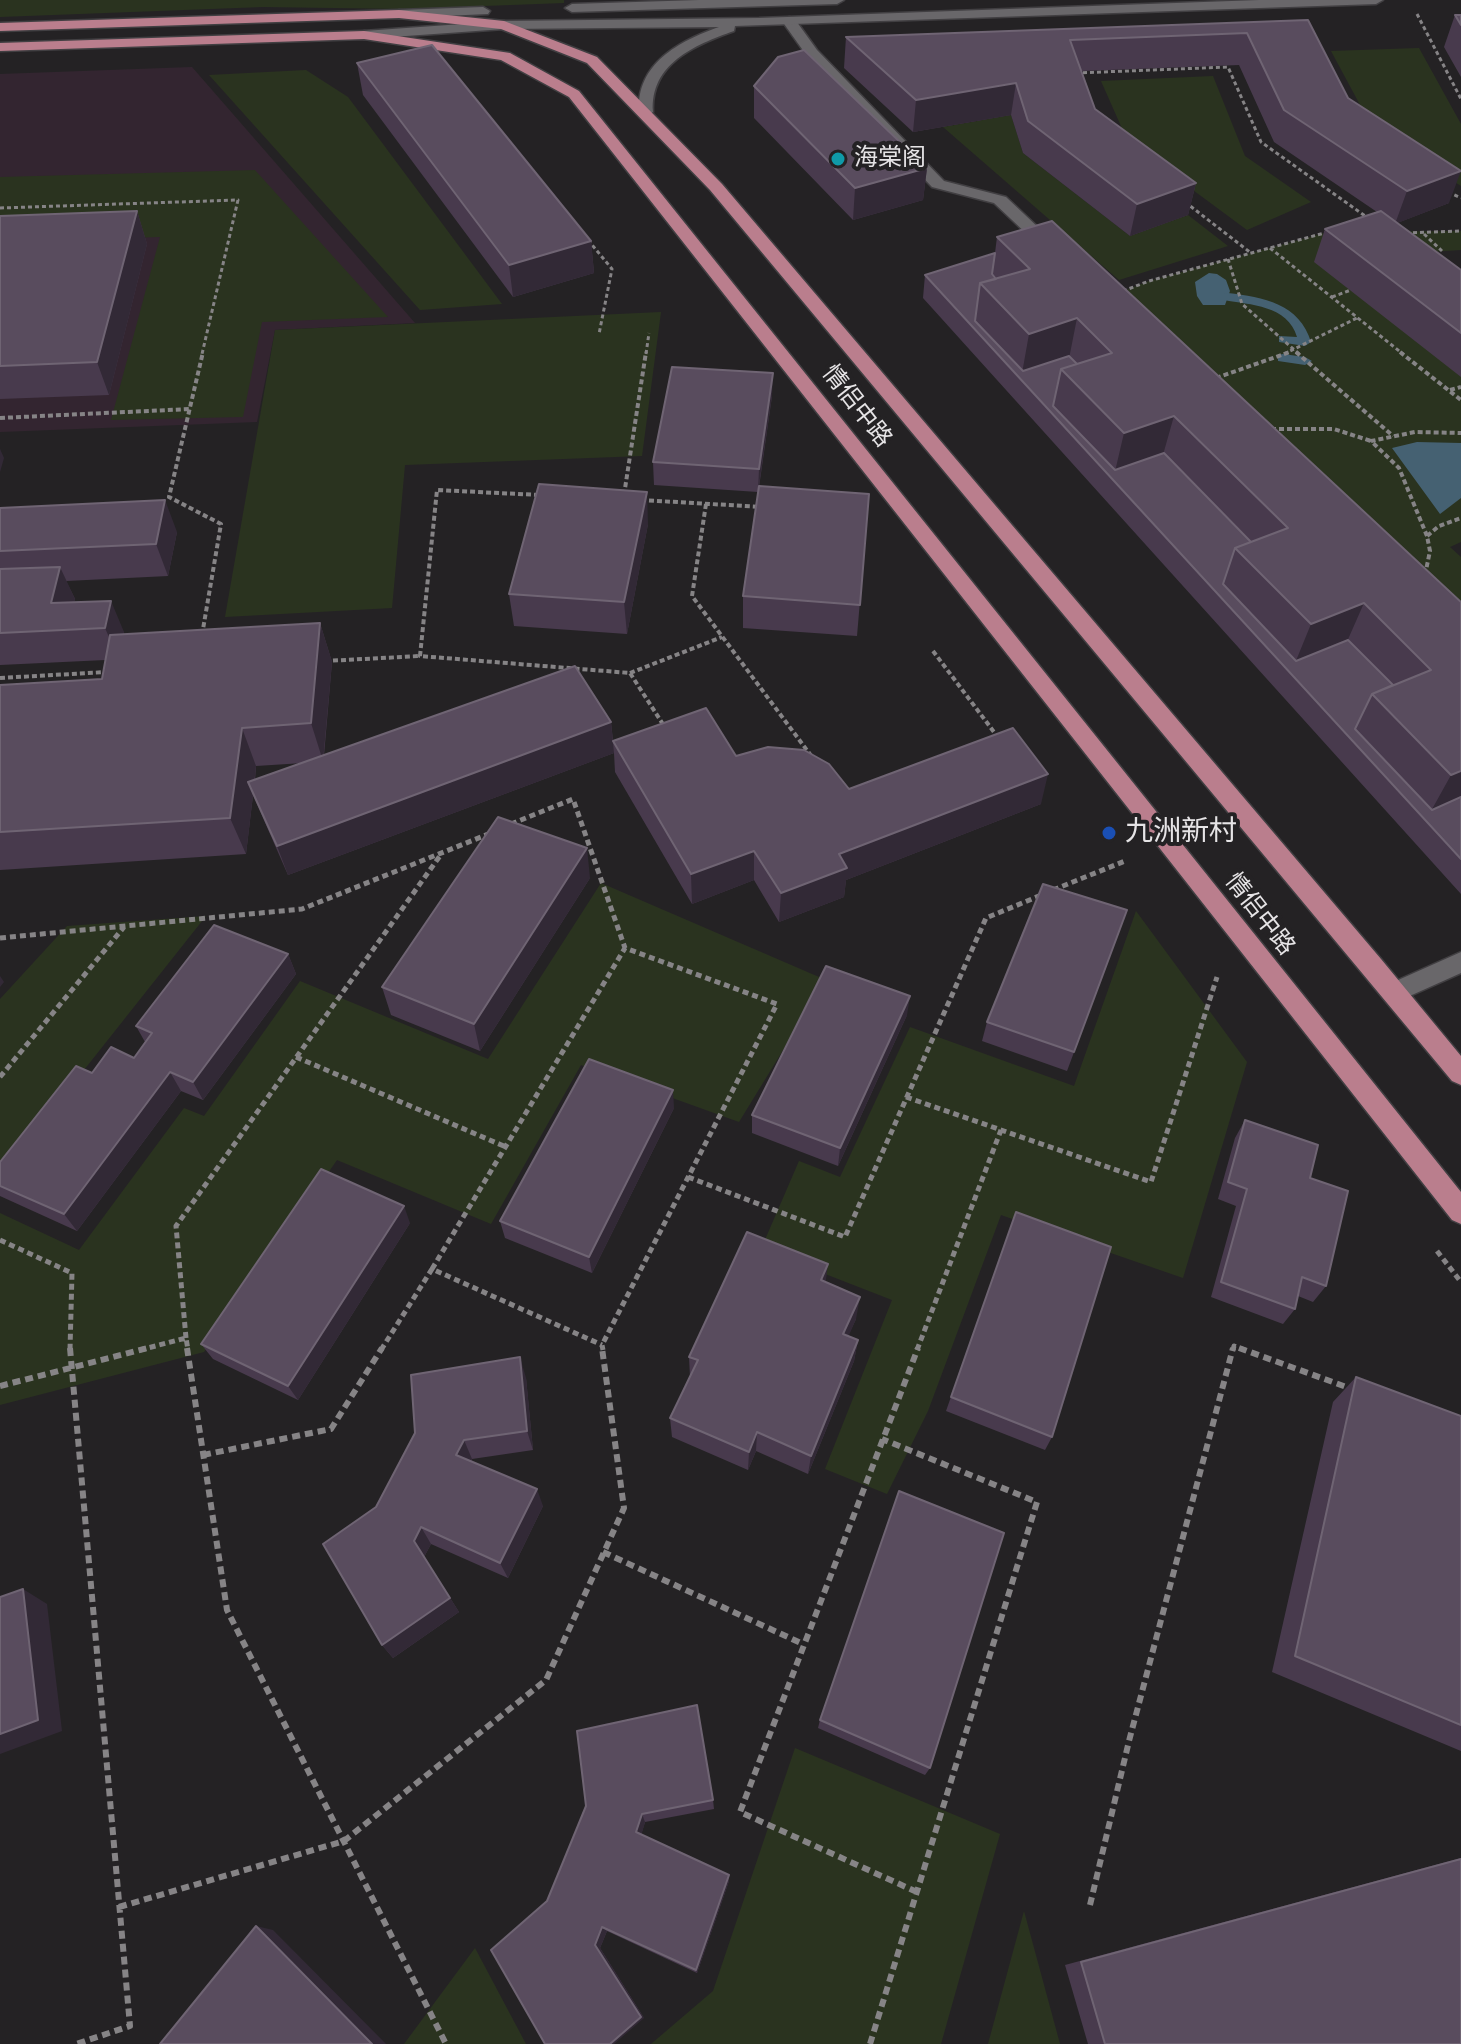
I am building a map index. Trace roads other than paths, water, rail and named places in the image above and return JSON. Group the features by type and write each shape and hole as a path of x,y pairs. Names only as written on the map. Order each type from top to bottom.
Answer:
{"highway":[{"name":"情侣中路","path":"0,27 399,14 504,25 592,60 646,112 725,197 1461,1074"},
{"name":"情侣中路","path":"0,47 364,35 505,56 574,94 1461,1212"}],"street":[{"path":"399,14 837,0"},
{"path":"364,35 504,25 759,22 1376,0"},
{"path":"789,21 812,53 938,184 1000,200 1104,299 1118,293"},
{"path":"646,112 643,101 650,80 675,53 720,31 759,22"},
{"path":"1395,992 1461,962"}],"water":[{"path":"1209,273 1226,280 1230,291 1225,305 1203,305 1197,296 1195,282"},
{"path":"1417,442 1461,443 1461,498 1440,514 1392,448"}],"waterway":[{"path":"1228,297 1263,303 1286,313 1295,320 1305,342 1284,339"},
{"path":"1283,358 1305,361"}],"place":[{"name":"海棠阁","path":"838,159"},
{"name":"九洲新村","path":"1109,833"}]}
